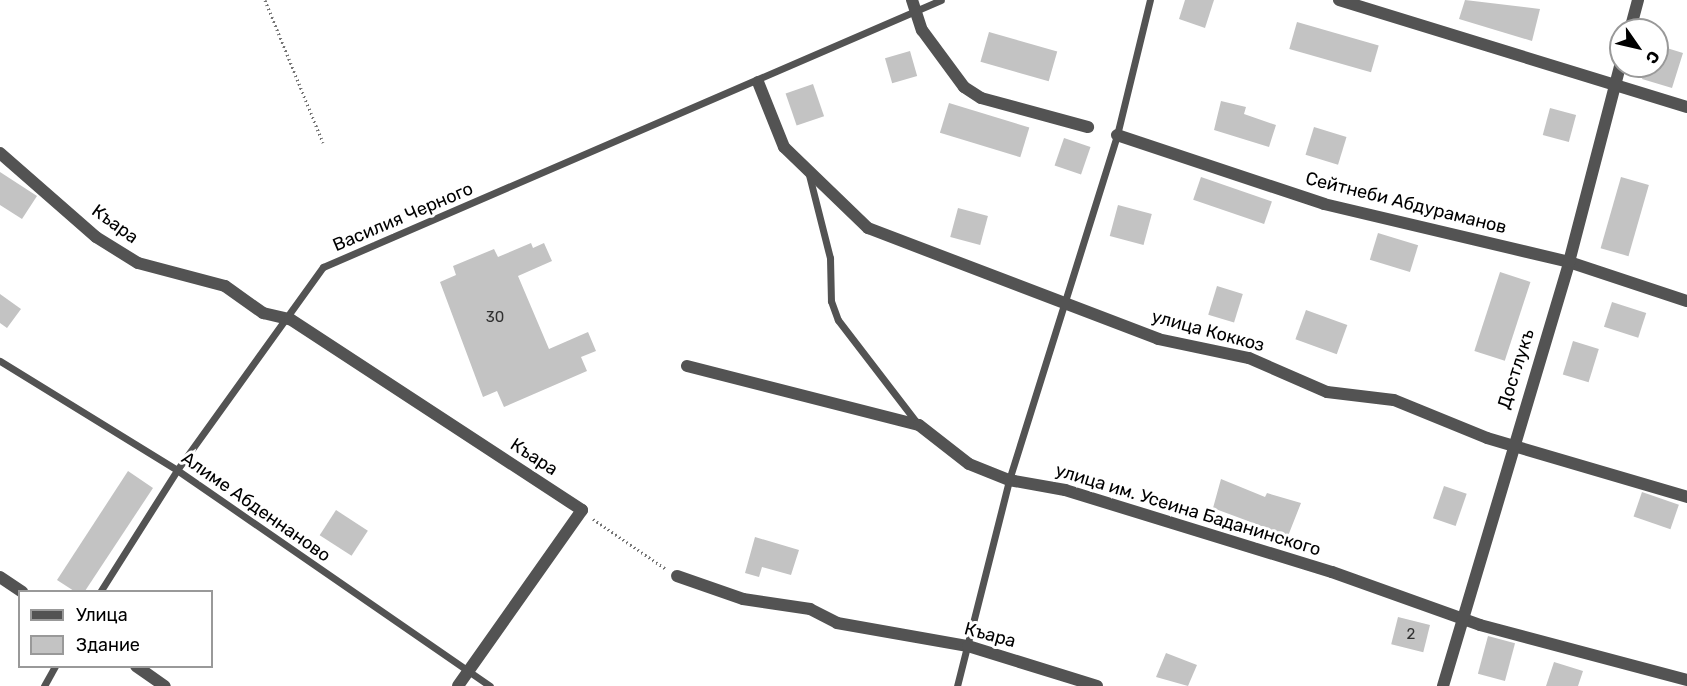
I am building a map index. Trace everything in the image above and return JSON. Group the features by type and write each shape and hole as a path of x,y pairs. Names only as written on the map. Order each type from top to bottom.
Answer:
{"street":[{"path":"912,0 917,14 948,71 981,98 1088,127"},
{"path":"1339,0 1687,107"},
{"path":"1633,18 1638,0"},
{"name":"Достлукъ","path":"1443,686 1512,443 1569,262 1617,78"},
{"name":"улица Коккоз","path":"758,82 784,147 868,228 1158,339 1249,358 1327,392 1394,400 1512,443 1687,497"},
{"name":"Сейтнеби Абдураманов","path":"1117,135 1324,204 1569,262 1687,301"},
{"name":"Къара","path":"0,153 96,237 138,262 225,286 263,313 290,319 582,510"},
{"name":"улица им. Усеина Баданинского","path":"687,366 919,425 969,464 1010,480 1065,490 1461,617 1687,680"},
{"path":"458,686 582,510"},
{"name":"Къара","path":"677,576 743,599 810,609 837,623 968,646 1097,686"},
{"path":"0,577 20,590"},
{"path":"139,668 165,686"}],"lane":[{"name":"Василия Черного","path":"101,590 177,470 290,319 323,267 917,14 941,0"},
{"path":"957,686 1010,480 1063,301 1117,135 1150,0"},
{"path":"807,169 830,258 831,301 838,320 919,425"},
{"name":"Алиме Абденнаново","path":"0,361 177,470 490,686"},
{"path":"44,686 54,668"}],"path":[{"path":"265,0 323,143"},
{"path":"582,510 677,576"}],"building":[{"path":"1185,0 1214,0 1205,28 1179,19"},
{"path":"1465,0 1540,9 1532,41 1459,19"},
{"path":"1297,22 1379,45 1371,72 1289,49"},
{"path":"989,32 1057,52 1049,81 980,62"},
{"path":"1669,49 1683,53 1672,88 1642,79 1669,78"},
{"path":"910,51 917,76 892,83 885,58"},
{"path":"813,84 824,116 797,126 786,93"},
{"path":"1221,101 1246,107 1244,114 1276,125 1269,147 1214,130"},
{"path":"949,103 1029,128 1020,157 940,133"},
{"path":"1550,108 1576,115 1569,142 1543,135"},
{"path":"1314,127 1347,137 1338,165 1306,155"},
{"path":"1064,138 1090,147 1081,175 1055,165"},
{"path":"0,172 37,196 22,219 0,205"},
{"path":"1201,177 1272,201 1264,224 1193,200"},
{"path":"1621,177 1649,185 1628,256 1601,248"},
{"path":"1118,205 1152,214 1144,245 1110,236"},
{"path":"958,208 988,216 980,245 950,237"},
{"path":"1378,233 1418,245 1410,272 1370,260"},
{"path":"531,243 533,248 544,243 552,261 518,276 549,349 588,332 596,351 581,357 587,371 504,407 497,391 483,397 440,282 456,275 453,266 494,249 498,257"},
{"path":"1500,272 1530,282 1505,361 1474,351"},
{"path":"1217,286 1243,294 1234,323 1208,315"},
{"path":"0,294 21,309 7,328 0,323"},
{"path":"1612,302 1646,313 1638,338 1604,327"},
{"path":"1306,310 1347,325 1337,354 1295,339"},
{"path":"1573,341 1599,349 1589,382 1563,374"},
{"path":"128,471 153,488 86,590 72,590 57,580"},
{"path":"1221,479 1265,497 1267,493 1301,503 1288,536 1213,508"},
{"path":"1444,486 1467,494 1456,526 1433,518"},
{"path":"1642,492 1679,505 1670,529 1634,517"},
{"path":"336,510 368,531 352,556 320,535"},
{"path":"755,537 799,550 791,575 762,567 759,577 745,573"},
{"path":"1398,617 1430,625 1423,652 1391,644"},
{"path":"1488,636 1515,643 1505,681 1478,674"},
{"path":"1166,653 1197,665 1188,686 1156,677"},
{"path":"1554,662 1583,671 1578,686 1546,686"}]}
